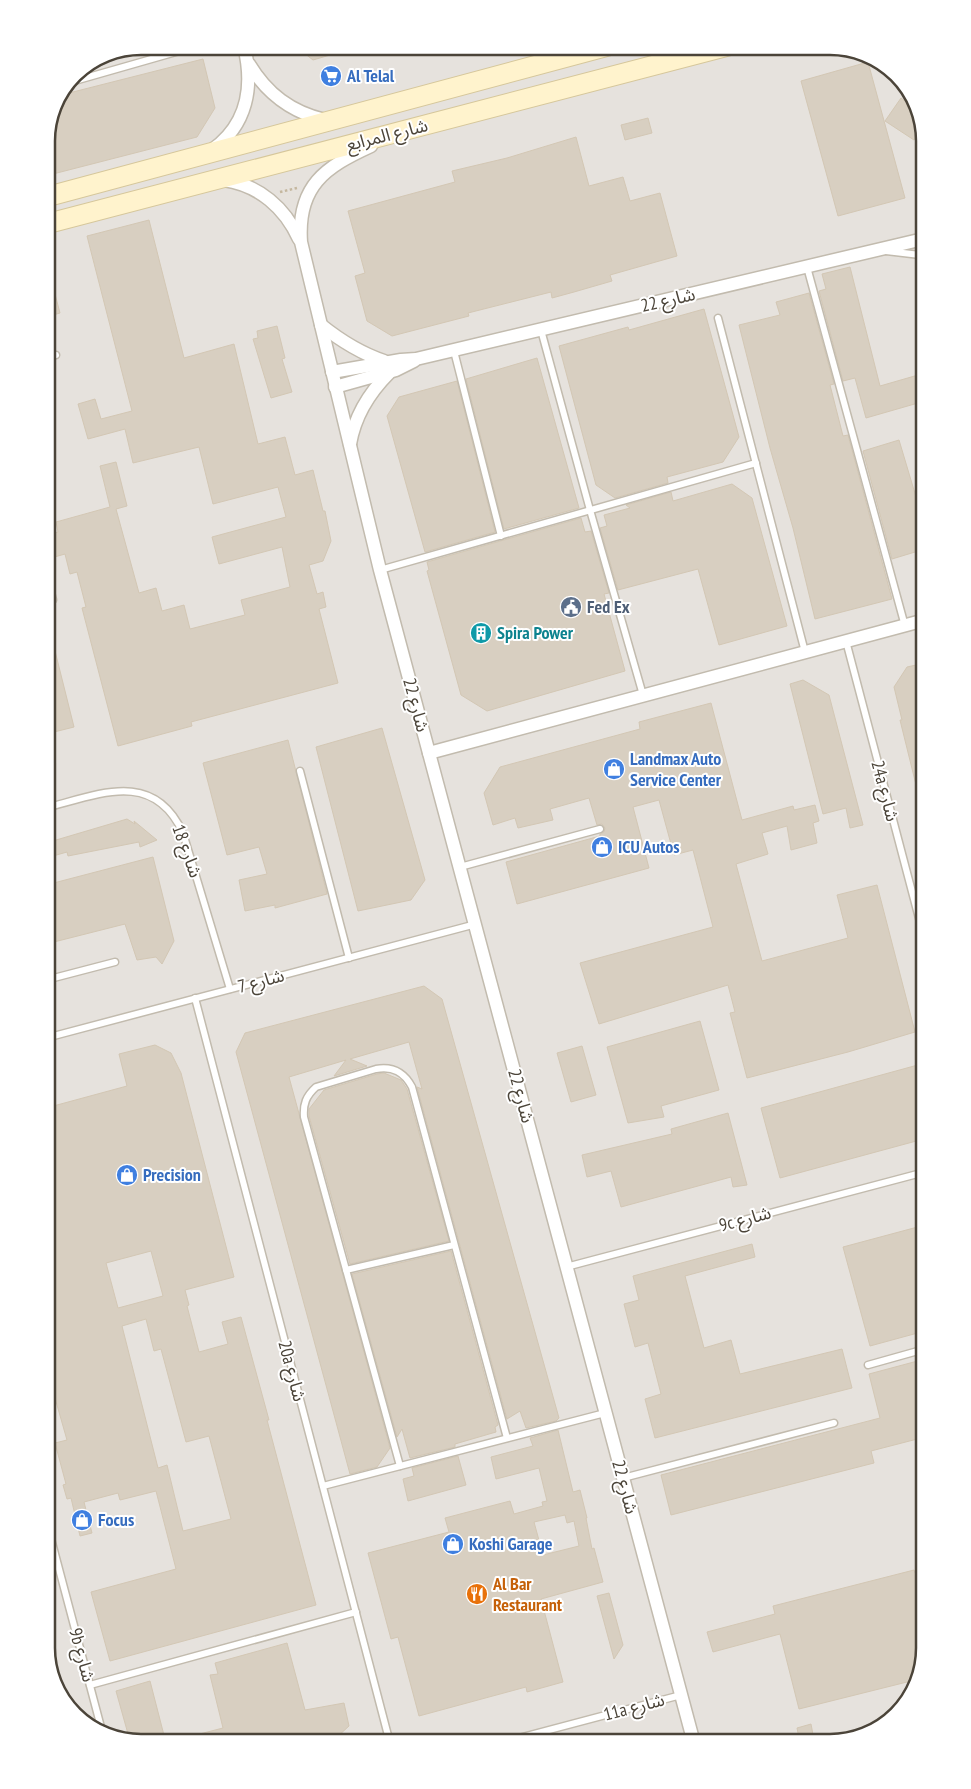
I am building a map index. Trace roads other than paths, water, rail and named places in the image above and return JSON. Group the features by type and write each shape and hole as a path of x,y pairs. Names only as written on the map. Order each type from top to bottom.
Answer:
{"main road":[{"name":"شارع المرابع","path":"55,194 575,55"},
{"name":"شارع المرابع","path":"55,222 694,55"}],"street":[{"path":"206,154 218,146 229,134 244,108 249,78 246,55"},
{"path":"248,62 258,78 278,98 302,113 329,121"},
{"name":"شارع 22","path":"405,131 336,163 322,176 310,192 303,211 301,242 380,570 692,1734"},
{"name":"شارع 22","path":"214,180 238,183 270,199 285,214 301,242"},
{"name":"شارع 22","path":"335,387 388,367 416,359 916,241"},
{"name":"شارع 22","path":"322,325 345,344 388,367"},
{"name":"شارع 22","path":"332,372 388,367"},
{"name":"شارع 22","path":"350,449 355,423 366,399 388,367"},
{"path":"428,753 916,623"}],"lane":[{"path":"81,79 166,55"},
{"path":"877,250 916,254"},
{"path":"807,266 905,626"},
{"path":"718,318 806,652"},
{"path":"541,330 643,695"},
{"path":"454,351 501,536"},
{"path":"380,570 756,463"},
{"name":"24a شارع","path":"846,641 916,907"},
{"path":"300,771 349,958"},
{"name":"شارع 18","path":"55,806 104,792 128,790 152,797 171,812 184,833 230,989"},
{"path":"460,867 600,829"},
{"name":"شارع 7","path":"55,1036 476,924"},
{"path":"55,978 115,962"},
{"name":"20a شارع","path":"195,998 388,1734"},
{"path":"400,1466 303,1109 310,1093 316,1087 376,1069 394,1069 408,1079 412,1087 507,1438"},
{"name":"9c شارع","path":"566,1267 916,1174"},
{"path":"346,1270 454,1244"},
{"path":"868,1365 916,1352"},
{"path":"322,1486 605,1413"},
{"path":"623,1478 834,1423"},
{"name":"9b شارع","path":"55,1554 100,1723"},
{"path":"90,1685 356,1612"},
{"name":"11a شارع","path":"534,1734 682,1695"}],"place":[{"name":"Al Telal","path":"331,76"},
{"name":"Fed Ex","path":"571,607"},
{"name":"Spira Power","path":"481,633"},
{"name":"Landmax Auto Service Center","path":"614,769"},
{"name":"ICU Autos","path":"602,847"},
{"name":"Precision","path":"127,1175"},
{"name":"Focus","path":"82,1520"},
{"name":"Koshi Garage","path":"453,1544"},
{"name":"Al Bar Restaurant","path":"477,1594"}]}
